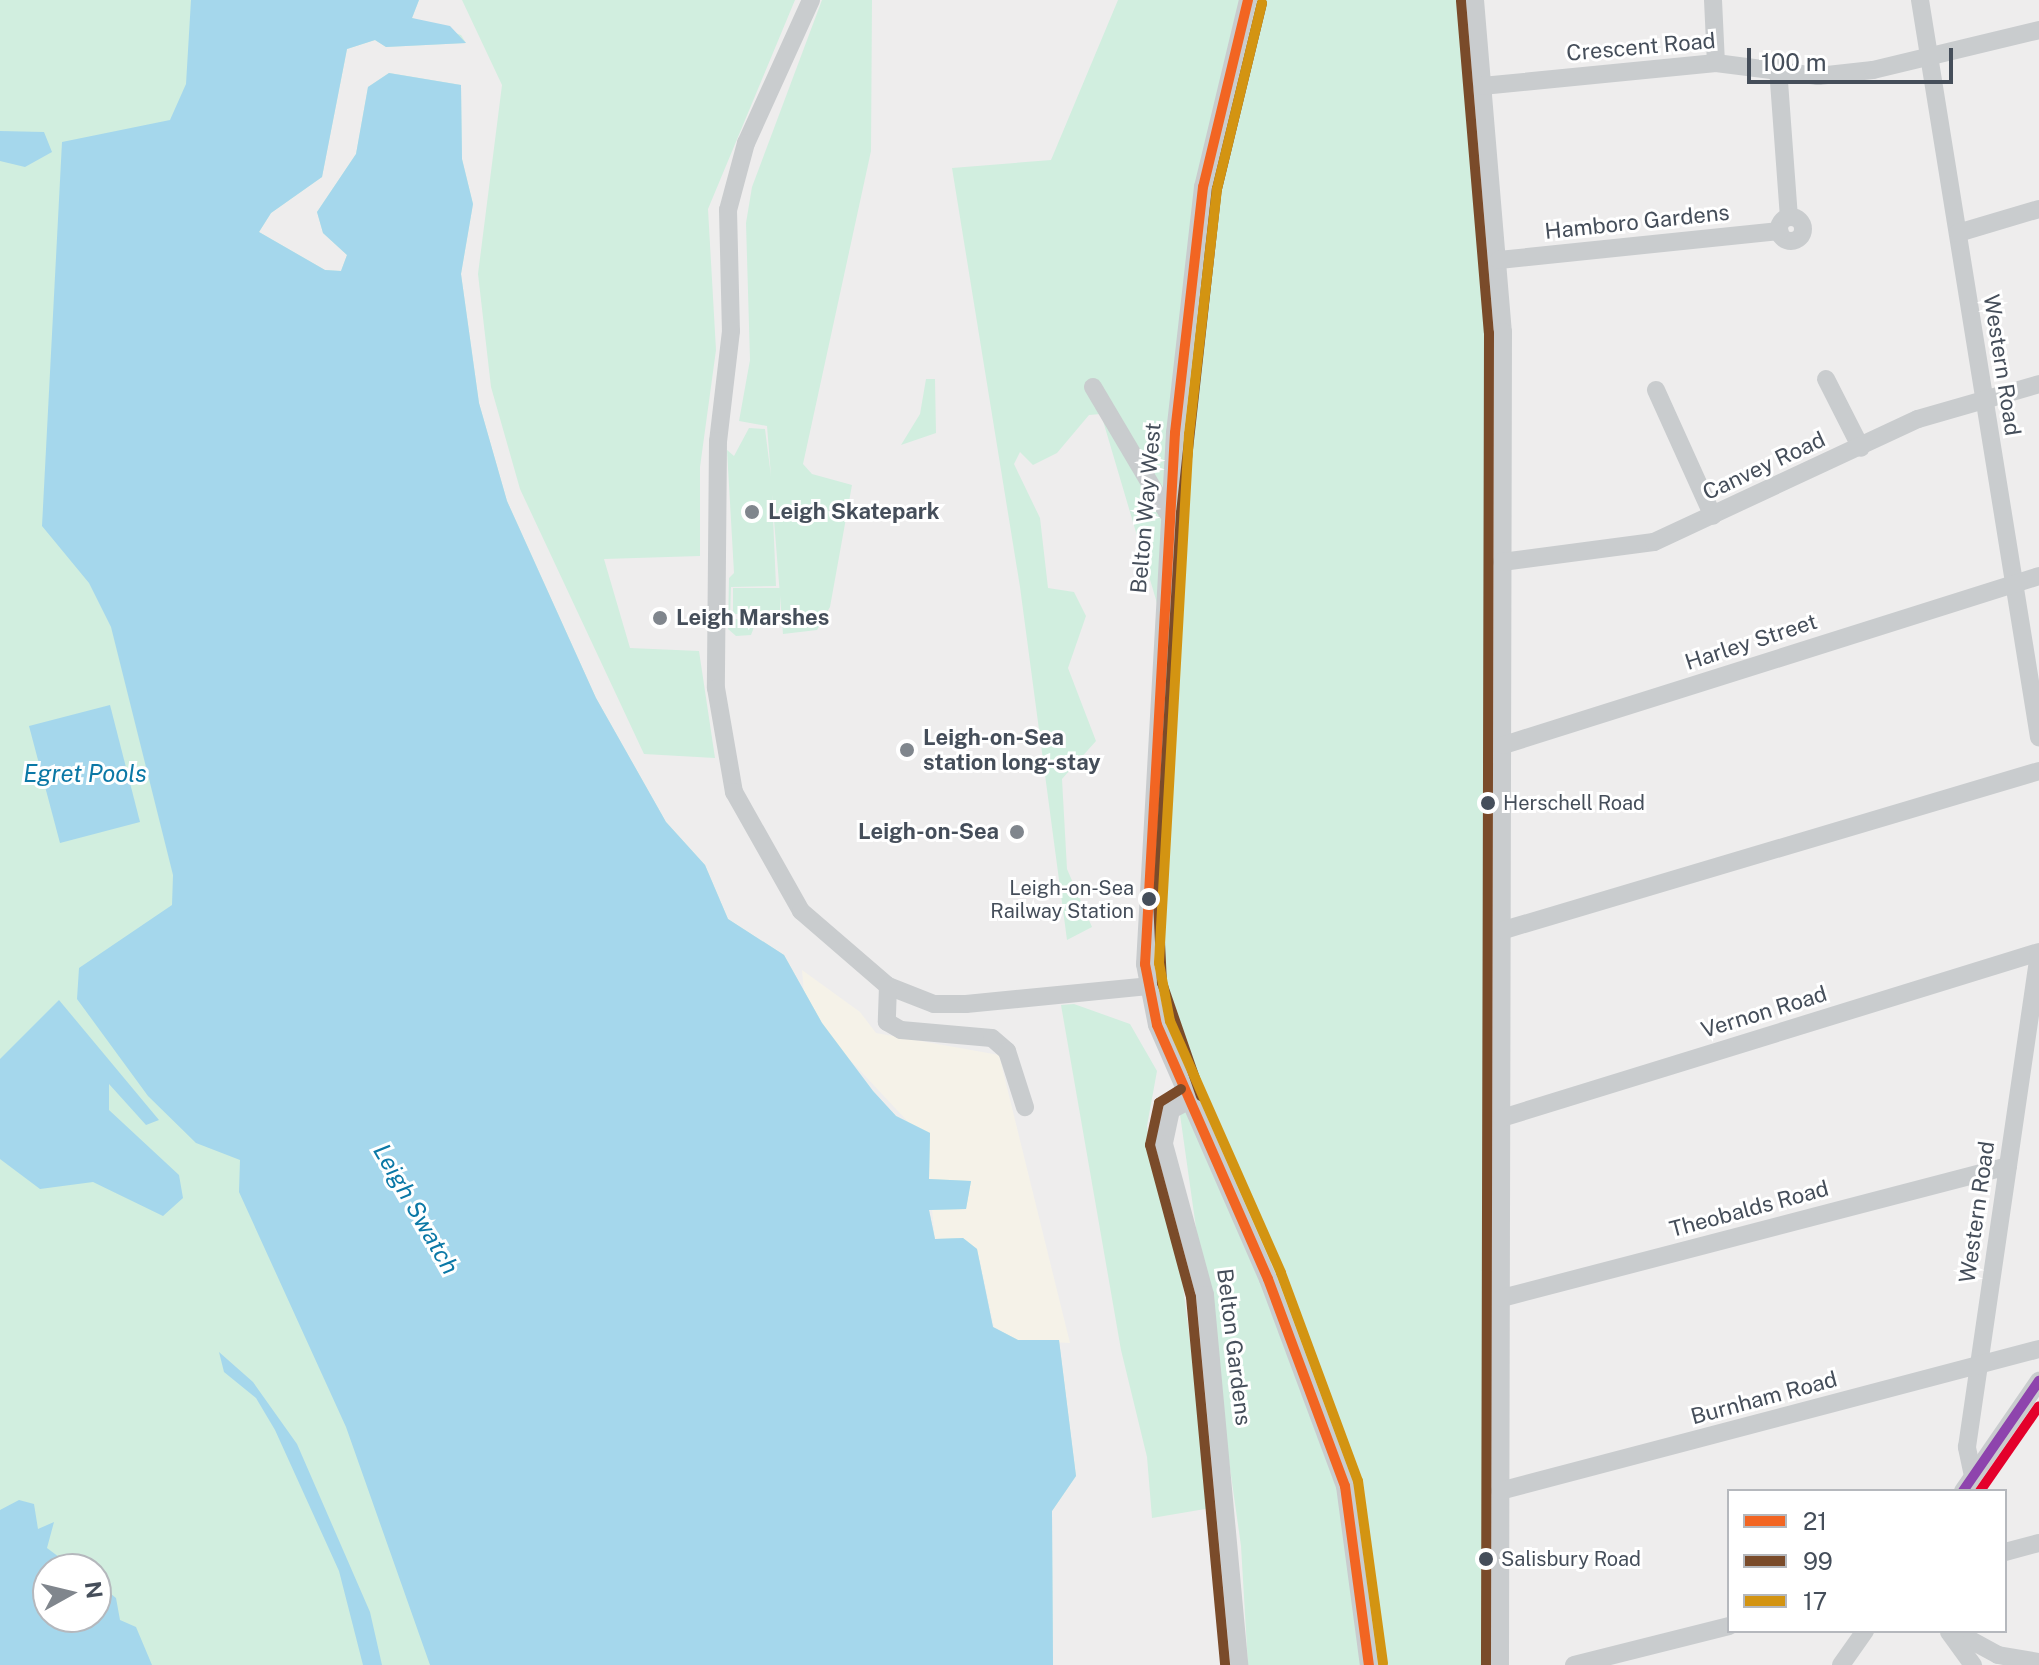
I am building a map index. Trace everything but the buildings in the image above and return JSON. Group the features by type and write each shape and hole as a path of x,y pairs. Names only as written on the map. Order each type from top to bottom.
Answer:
{"street":[{"path":"811,0 746,143 728,210 731,331 718,441 716,688 734,792 783,887 821,934 888,986 934,1004 1148,986"},
{"name":"Belton Way West","path":"1248,0 1203,187 1167,512 1143,916 1148,986 1157,1025 1268,1279 1345,1486 1369,1665"},
{"path":"1475,0 1499,260 1504,745 1500,1665"},
{"path":"1713,0 1716,63"},
{"name":"Western Road","path":"1920,0 2039,737"},
{"name":"Crescent Road","path":"1482,86 1716,63 1778,68 1818,76 1928,61 2039,30"},
{"name":"Hamboro Gardens","path":"1499,260 1784,224 1778,68"},
{"path":"1958,233 2039,209"},
{"path":"1826,379 1861,448"},
{"name":"Canvey Road","path":"1502,562 1637,546 1713,516 1918,419 2039,384"},
{"path":"1093,387 1167,512"},
{"path":"1656,390 1713,516"},
{"name":"Harley Street","path":"1504,745 2039,576"},
{"path":"1504,930 2039,771"},
{"name":"Western Road","path":"1968,1484 1967,1447 2039,952"},
{"name":"Vernon Road","path":"1502,1118 2039,952"},
{"path":"888,986 887,1022 901,1030 992,1038 1007,1051 1025,1107"},
{"name":"Belton Gardens","path":"1188,1101 1171,1110 1164,1144 1205,1295 1239,1665"},
{"name":"Theobalds Road","path":"1502,1298 2008,1166"},
{"name":"Burnham Road","path":"1500,1491 2039,1349"},
{"path":"1968,1484 2039,1381"},
{"path":"2007,1551 2039,1543"},
{"path":"1574,1665 1727,1627"},
{"path":"1841,1665 1864,1633"},
{"path":"1949,1633 1973,1665"},
{"path":"1957,1633 1997,1660 2039,1662"}],"shaded area":[{"path":"802,970 860,1012 876,1033 999,1055 1070,1343 1018,1340 994,1327 980,1261 963,1238 935,1239 929,1179 911,1125 836,1045 804,994"}],"green space":[{"path":"0,0 419,0 412,18 461,35 466,43 386,47 375,40 347,49 322,177 271,213 259,232 325,270 341,271 347,255 323,233 317,212 356,154 368,87 389,73 461,85 462,159 473,204 461,274 479,403 507,501 596,698 666,822 705,865 728,919 784,955 822,1023 873,1091 896,1116 930,1133 929,1179 971,1181 966,1209 929,1210 935,1239 963,1238 977,1249 993,1327 1018,1340 1059,1340 1076,1476 1052,1511 1053,1665 0,1665"},
{"path":"462,0 795,0 708,209 716,350 700,467 700,556 604,559 630,648 699,651 715,758 644,754 520,489 491,387 478,274 502,85"},
{"path":"822,0 872,0 871,151 803,464 812,474 852,485 830,607 817,630 783,634 772,494 776,586 731,587 730,618 756,622 751,635 736,636 728,629 729,578 734,573 727,450 734,456 749,428 765,429 771,476 767,426 739,421 750,360 746,223 752,187"},
{"path":"1118,0 1463,0 1492,372 1491,1665 1248,1665 1241,1546 1159,966 1154,892 1167,637 1101,414 1089,415 1057,453 1033,465 1020,452 1014,464 1040,518 1048,588 1074,592 1086,616 1068,668 1096,741 1062,779 1067,869 1092,927 1067,940 1020,587 952,168 1051,160"},
{"path":"926,379 935,379 936,433 901,445 920,414"},
{"path":"733,588 780,588 780,614 733,614"},
{"path":"1074,1004 1130,1024 1157,1071 1147,1126 1152,1170 1181,1270 1211,1508 1152,1518 1147,1457 1121,1350 1061,1005"}],"water":[{"name":"Leigh Swatch","path":"191,0 419,0 412,18 450,26 466,43 386,47 375,40 347,49 322,177 271,213 259,232 325,270 341,271 347,255 323,233 317,212 356,154 368,87 389,73 461,85 462,159 473,204 461,274 479,403 507,501 596,698 666,822 705,865 728,919 784,955 822,1023 873,1091 896,1116 930,1133 929,1179 971,1181 966,1209 929,1210 935,1239 963,1238 977,1249 993,1327 1018,1340 1059,1340 1076,1476 1052,1511 1053,1665 430,1665 346,1427 239,1192 240,1160 196,1143 148,1096 77,999 79,968 172,905 173,875 111,627 89,583 42,526 62,142 170,120 186,84"},
{"path":"0,131 44,132 52,152 25,167 0,161"},
{"name":"Egret Pools","path":"110,705 140,822 60,843 29,726"},
{"path":"59,1000 159,1120 146,1125 109,1084 109,1110 179,1175 183,1198 163,1216 93,1182 40,1189 0,1159 0,1059"},
{"path":"219,1352 253,1382 297,1444 370,1612 382,1665 363,1665 339,1571 275,1430 256,1398 224,1372"},
{"path":"19,1500 34,1504 38,1529 54,1522 47,1548 54,1553 32,1553 32,1633 112,1633 112,1595 116,1598 120,1620 136,1627 152,1665 0,1665 0,1510"}],"transit line":[{"name":"21","path":"1248,0 1203,187 1175,433 1145,964 1157,1025 1268,1279 1345,1486 1369,1665"},
{"name":"99","path":"1461,1 1489,333 1486,1665"},
{"name":"99","path":"1201,1096 1162,983 1158,900 1181,513 1217,189 1262,3"},
{"name":"17","path":"1262,3 1217,189 1189,434 1159,963 1170,1021 1281,1273 1358,1481 1383,1663"},
{"name":"99","path":"1181,1089 1159,1103 1150,1145 1191,1297 1225,1665"},
{"path":"1964,1489 2039,1381"},
{"path":"1981,1489 2039,1406"}],"place":[{"name":"Leigh Skatepark","path":"752,512"},
{"name":"Leigh Marshes","path":"660,618"},
{"name":"Leigh-on-Sea station long-stay","path":"907,750"},
{"name":"Herschell Road","path":"1488,803"},
{"name":"Leigh-on-Sea","path":"1017,832"},
{"name":"Leigh-on-Sea Railway Station","path":"1149,899"},
{"name":"Salisbury Road","path":"1486,1559"}]}
